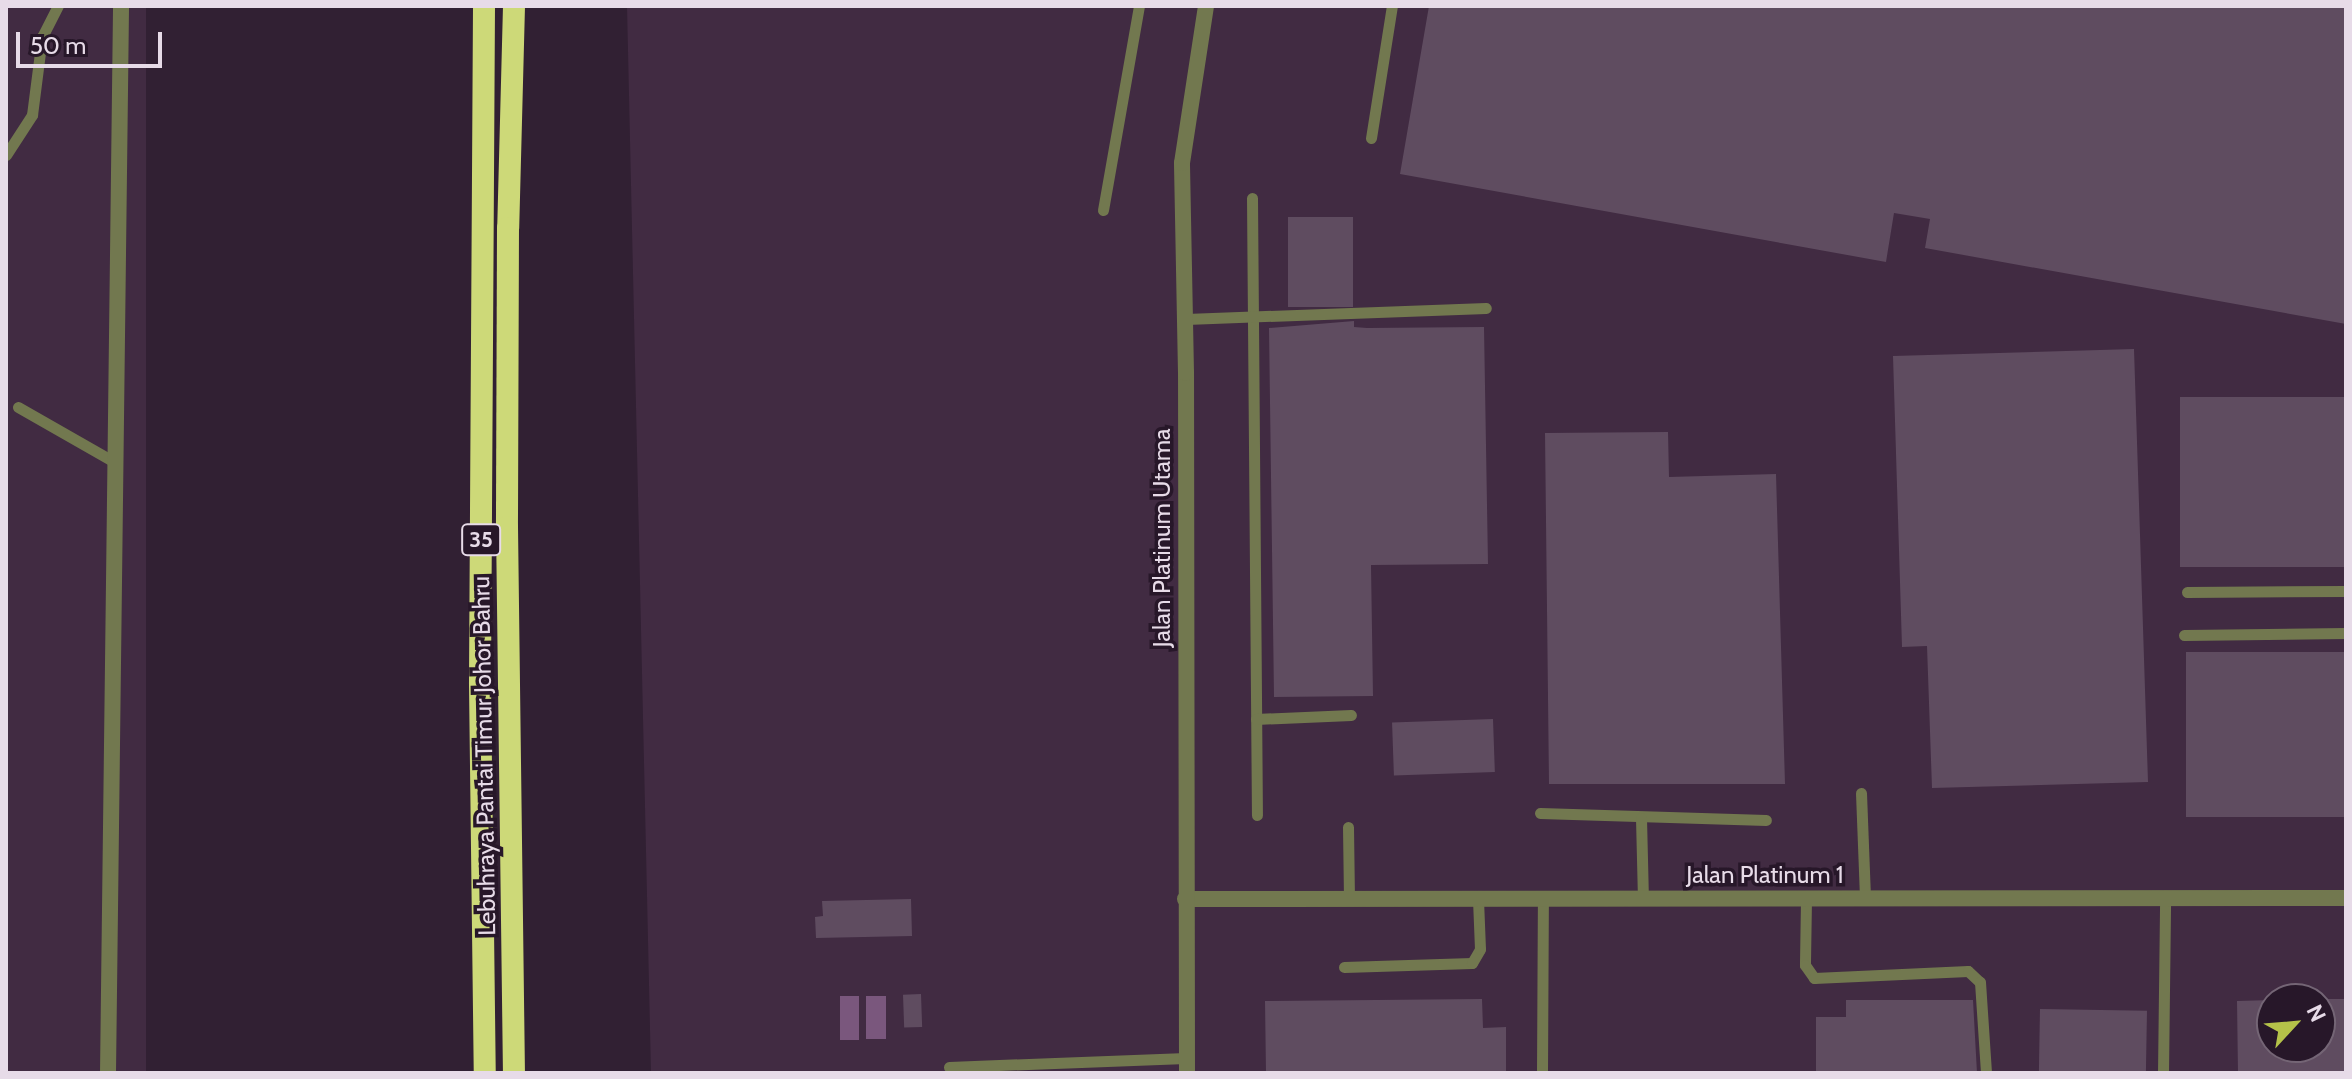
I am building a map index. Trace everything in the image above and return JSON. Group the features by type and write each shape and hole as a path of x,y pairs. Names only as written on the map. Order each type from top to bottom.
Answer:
{"highway":[{"name":"Lebuhraya Pantai Timur Johor Bahru","path":"484,6 480,684 485,1073"},
{"name":"Lebuhraya Pantai Timur Johor Bahru","path":"514,6 508,228 507,527 514,1073"}],"street":[{"path":"108,1073 121,6"},
{"name":"Jalan Platinum Utama","path":"1186,1066 1186,319 1182,163 1206,6"},
{"name":"Jalan Platinum 1","path":"1185,899 2346,898"}],"lane":[{"path":"6,155 32,115 42,37 58,6"},
{"path":"1103,210 1139,6"},
{"path":"1371,138 1392,6"},
{"path":"1252,198 1257,815"},
{"path":"1186,319 1486,308"},
{"path":"18,407 116,463"},
{"path":"2187,592 2346,591"},
{"path":"2184,635 2346,633"},
{"path":"1256,719 1351,715"},
{"path":"1861,793 1865,899"},
{"path":"1540,813 1766,820"},
{"path":"1641,818 1643,899"},
{"path":"1348,827 1349,899"},
{"path":"2163,1073 2165,898"},
{"path":"1344,967 1472,963 1480,949 1478,899"},
{"path":"1542,1073 1543,899"},
{"path":"1806,899 1805,965 1814,978 1968,971 1980,982 1986,1073"},
{"path":"949,1067 1186,1066"}],"shaded area":[{"path":"6,6 146,6 146,1073 6,1073"},
{"path":"627,6 2346,6 2346,1073 651,1073"},
{"path":"840,996 859,996 859,1040 840,1040"},
{"path":"866,996 886,996 886,1039 866,1039"}],"building":[{"path":"1429,6 2346,6 2346,324 1925,248 1930,219 1894,213 1886,262 1400,174"},
{"path":"1288,217 1353,217 1353,307 1288,307"},
{"path":"1354,321 1354,327 1367,328 1484,327 1488,564 1371,565 1373,696 1274,697 1269,328"},
{"path":"2134,349 2148,782 1932,788 1927,646 1902,647 1893,356"},
{"path":"2180,397 2346,397 2346,567 2180,567"},
{"path":"1668,432 1669,477 1776,474 1785,784 1549,784 1545,433"},
{"path":"2186,652 2346,652 2346,817 2186,817"},
{"path":"1493,719 1495,772 1394,775 1392,723"},
{"path":"911,899 912,936 816,938 815,917 823,916 822,901"},
{"path":"921,994 922,1027 904,1028 903,995"},
{"path":"1482,999 1483,1028 1506,1027 1506,1073 1266,1073 1265,1001"},
{"path":"2336,999 2346,999 2346,1073 2238,1073 2237,1001 2256,1000 2256,1063 2336,1063"},
{"path":"1846,1000 1973,1000 1977,1073 1816,1073 1816,1017 1846,1017"},
{"path":"2040,1009 2147,1011 2146,1073 2039,1073"}]}
